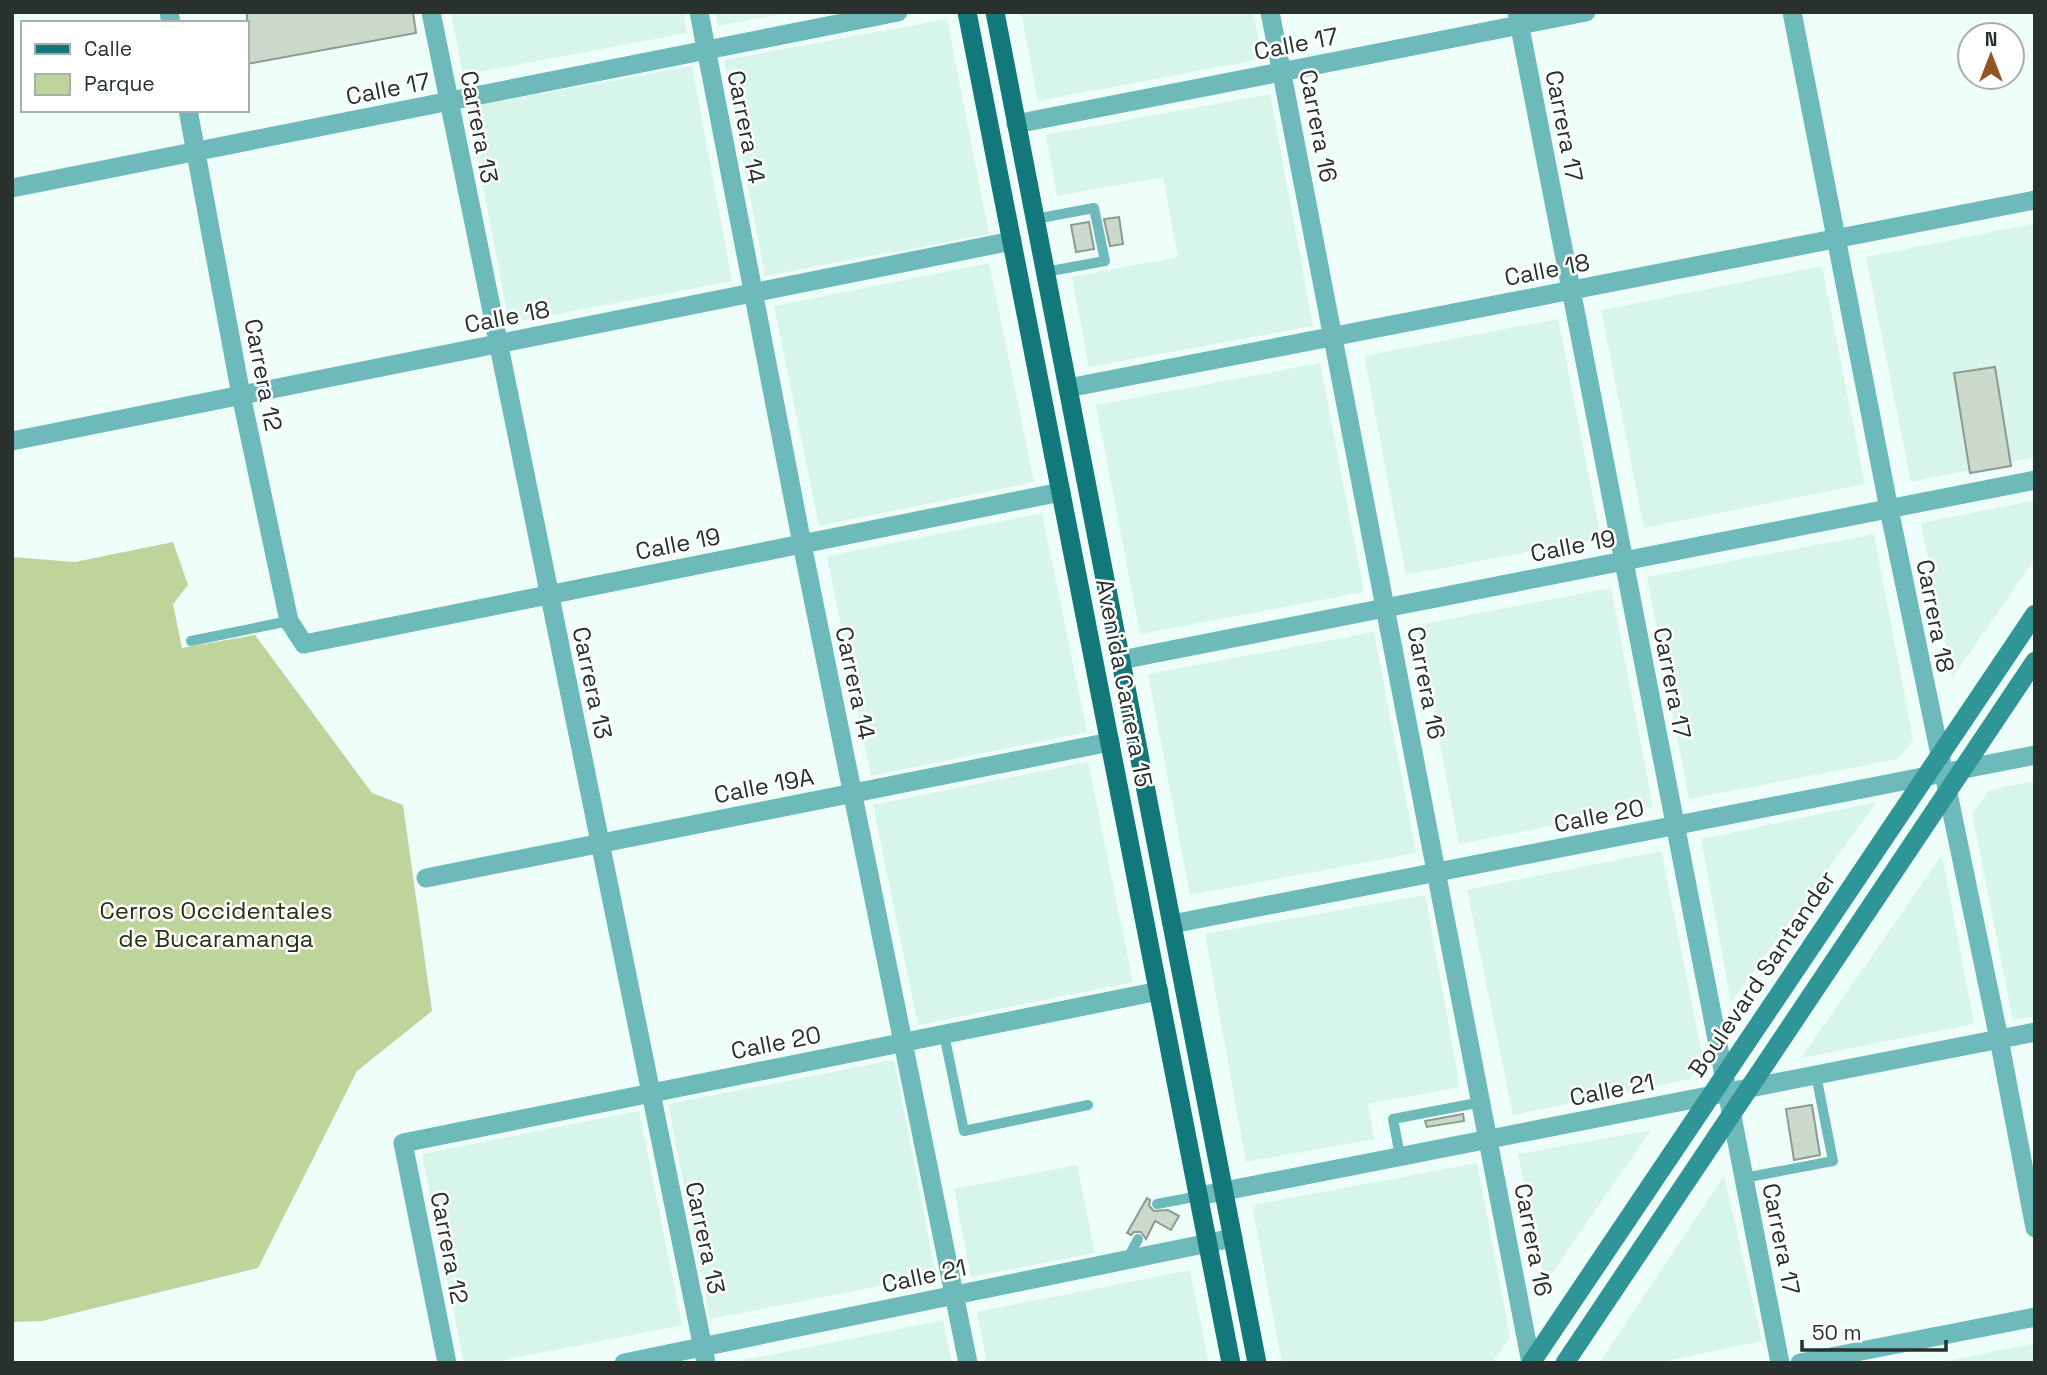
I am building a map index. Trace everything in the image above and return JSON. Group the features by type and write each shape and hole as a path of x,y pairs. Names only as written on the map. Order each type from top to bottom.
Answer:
{"main road":[{"name":"Avenida Carrera 15","path":"968,12 1231,1363"},
{"name":"Avenida Carrera 15","path":"995,12 1257,1363"},
{"name":"Boulevard Santander","path":"1565,1363 1749,1088 1943,773 2035,614"},
{"name":"Boulevard Santander","path":"1531,1362 1720,1088 1943,773 2035,661"}],"street":[{"name":"Carrera 13","path":"431,12 704,1355"},
{"name":"Carrera 14","path":"699,12 802,544 968,1363"},
{"name":"Calle 17","path":"12,188 898,12"},
{"name":"Carrera 16","path":"1270,12 1531,1362"},
{"name":"Calle 17","path":"1016,124 1282,72 1519,19 1586,12"},
{"name":"Carrera 18","path":"1792,12 1889,509 1999,1039 2035,1228"},
{"name":"Carrera 17","path":"1519,19 1675,826 1720,1088 1731,1114 1780,1363"},
{"name":"Carrera 12","path":"188,112 241,396 289,621 304,644"},
{"name":"Calle 18","path":"1068,388 2035,200"},
{"name":"Calle 18","path":"12,441 1012,241"},
{"name":"Calle 19","path":"1121,660 2035,481"},
{"name":"Calle 19","path":"304,644 1061,492"},
{"name":"Calle 19A","path":"426,878 1110,742"},
{"name":"Calle 20","path":"1172,924 2035,755"},
{"name":"Calle 20","path":"403,1143 1159,991"},
{"name":"Calle 21","path":"1199,1196 1489,1139 1720,1088 1749,1088 2035,1032"},
{"name":"Carrera 12","path":"403,1143 447,1363"},
{"name":"Calle 21","path":"624,1363 704,1355 954,1295 1233,1238"},
{"path":"1800,1363 2035,1317"}],"lane":[{"path":"1035,219 1094,208 1105,261 1045,272"},
{"path":"191,641 289,621"},
{"path":"944,1034 964,1131 1088,1105"},
{"path":"1744,1178 1833,1161 1816,1075"},
{"path":"1400,1156 1393,1119 1482,1102"},
{"path":"1157,1204 1199,1196"},
{"path":"1127,1260 1138,1239"}],"shaded area":[{"path":"451,12 683,12 687,33 463,75"},
{"path":"715,12 793,12 718,26"},
{"path":"1021,12 1253,12 1262,59 1038,101"},
{"path":"947,19 989,234 765,276 724,60"},
{"path":"692,66 732,281 509,323 468,107"},
{"path":"1270,94 1313,326 1089,367 1072,277 1178,257 1163,177 1057,196 1046,135"},
{"path":"2035,223 2035,457 1911,482 1866,257"},
{"path":"989,263 1034,482 819,526 774,306"},
{"path":"1822,266 1865,484 1644,528 1601,310"},
{"path":"1558,319 1601,538 1406,575 1364,356"},
{"path":"1320,363 1364,592 1140,634 1096,405"},
{"path":"2035,500 2035,559 1952,678 1921,523"},
{"path":"1042,513 1087,732 871,776 827,556"},
{"path":"1874,534 1913,740 1898,759 1689,799 1647,577"},
{"path":"1611,588 1653,807 1459,844 1417,625"},
{"path":"1374,632 1416,853 1190,895 1148,674"},
{"path":"1088,762 1133,982 918,1025 873,805"},
{"path":"2035,781 2035,1016 2013,1020 1972,813 1990,790"},
{"path":"1877,802 1731,1002 1701,839"},
{"path":"1661,851 1703,1058 1690,1079 1513,1115 1467,890"},
{"path":"1942,855 1974,1024 1801,1058"},
{"path":"1425,895 1460,1087 1368,1104 1374,1139 1246,1162 1205,934"},
{"path":"894,1060 936,1275 710,1319 668,1104"},
{"path":"639,1111 682,1325 491,1363 464,1363 422,1154"},
{"path":"1651,1130 1545,1283 1518,1154"},
{"path":"1477,1163 1510,1337 1492,1363 1282,1363 1252,1205"},
{"path":"1077,1165 1095,1253 971,1277 954,1189"},
{"path":"1724,1176 1762,1341 1656,1363 1599,1363"},
{"path":"1190,1270 1209,1363 987,1363 977,1312"},
{"path":"943,1320 952,1363 728,1363"},
{"path":"2035,1343 2035,1363 1936,1363"}],"green space":[{"name":"Cerros Occidentales de Bucaramanga","path":"173,542 188,585 173,604 182,648 255,635 372,793 403,805 432,1011 357,1071 258,1268 42,1321 12,1322 12,557 75,562"}],"building":[{"path":"247,12 413,12 416,33 248,64"},
{"path":"1119,217 1123,244 1110,246 1104,219"},
{"path":"1089,222 1094,249 1076,252 1071,225"},
{"path":"1995,367 2011,466 1970,473 1954,373"},
{"path":"1812,1105 1820,1155 1794,1160 1786,1109"},
{"path":"1463,1114 1464,1121 1427,1127 1425,1121"},
{"path":"1147,1198 1154,1211 1168,1210 1179,1216 1171,1230 1155,1221 1146,1239 1141,1232 1131,1235 1127,1233"}]}
